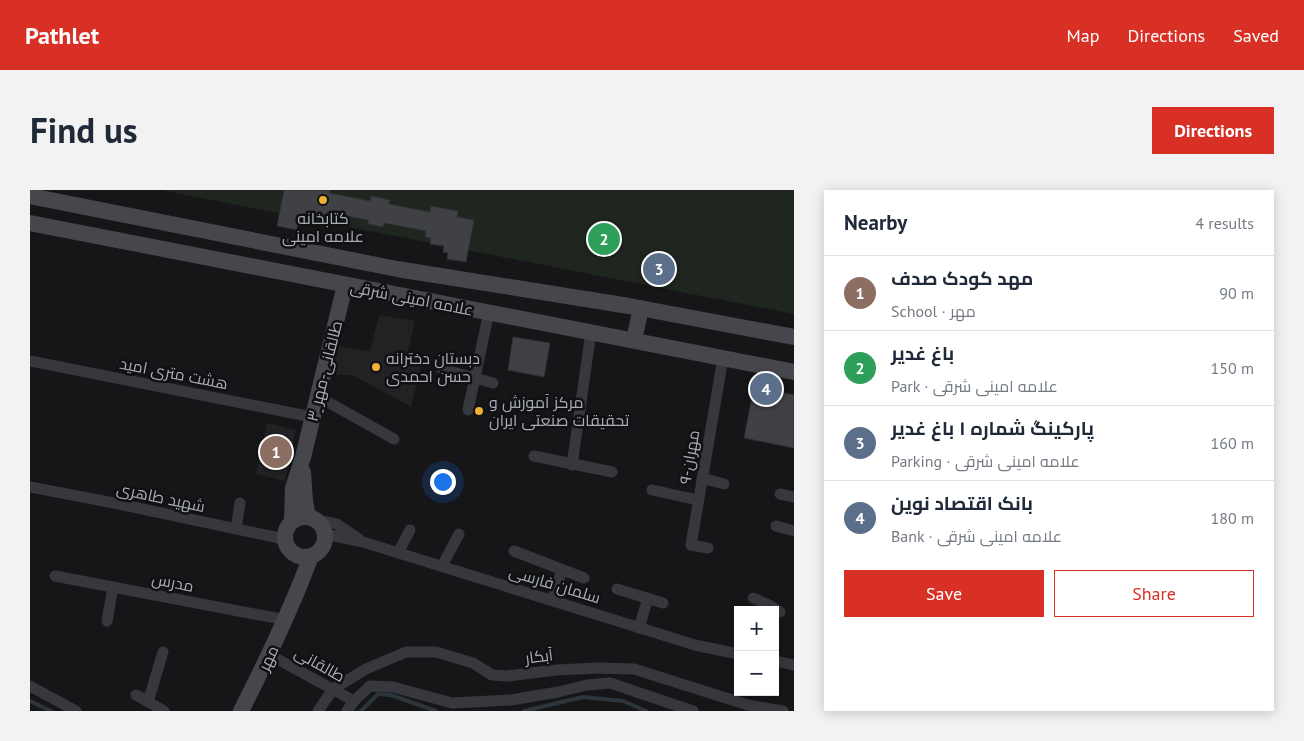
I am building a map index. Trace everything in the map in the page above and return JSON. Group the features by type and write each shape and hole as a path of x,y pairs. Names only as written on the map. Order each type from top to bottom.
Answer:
{"main road":[{"name":"علامه امینی شرقی","path":"30,196 397,269 641,308 794,337"},
{"name":"علامه امینی شرقی","path":"30,223 794,372"},
{"name":"۳_طالقانی-مهر","path":"302,457 345,284"},
{"path":"634,340 641,308"},
{"path":"302,457 305,501 311,518"},
{"path":"292,521 293,488 302,457"},
{"path":"302,516 311,518 323,528 325,540 321,550 311,556 300,557 287,546 286,529 292,521 302,516"},
{"name":"مهر","path":"287,546 294,567 293,604"},
{"name":"مهر","path":"241,711 286,620 311,556"}],"street":[{"path":"468,410 489,312"},
{"path":"572,465 591,332"},
{"name":"۹-مهران","path":"708,548 691,545 723,358"},
{"name":"هشت متری امید","path":"30,361 312,417"},
{"path":"442,369 493,383"},
{"path":"317,396 394,439"},
{"path":"534,456 612,472"},
{"path":"702,478 724,484"},
{"name":"شهید طاهری","path":"30,487 236,529 287,546"},
{"path":"652,490 698,500"},
{"path":"780,494 794,497"},
{"path":"236,529 240,503"},
{"name":"سلمان فارسی","path":"311,518 337,524 363,542"},
{"path":"776,526 794,530"},
{"path":"398,552 410,530"},
{"name":"سلمان فارسی","path":"325,534 398,552 695,645 734,653"},
{"path":"442,566 459,534"},
{"path":"514,551 584,578"},
{"path":"552,600 562,570"},
{"name":"مدرس","path":"55,576 286,620"},
{"path":"107,621 113,587"},
{"path":"617,589 663,603"},
{"path":"639,628 648,598"},
{"path":"753,598 766,606"},
{"path":"148,702 162,652"},
{"name":"آبکار","path":"318,711 333,689 366,669 406,652 436,652 473,663 492,675 507,676 557,670 599,668 634,669 748,705 784,711"},
{"name":"طالقانی","path":"270,655 354,701"},
{"path":"779,662 794,665"},
{"path":"347,711 354,701 370,686 393,687 473,707 558,692 586,685 610,683 692,711"},
{"path":"30,686 76,711"},
{"path":"136,695 164,711"}],"shaded area":[{"path":"160,190 794,190 794,314"},
{"name":"دبستان دخترانه حسن احمدی","path":"379,315 415,321 407,356 422,360 411,407 353,375 329,375 337,346 370,351"},
{"path":"267,423 296,430 285,481 256,474"}],"building":[{"path":"284,190 330,190 330,193 370,201 371,196 390,200 389,204 430,212 431,206 458,211 457,217 474,220 466,262 447,259 448,253 443,252 444,246 430,244 431,238 425,237 426,231 384,223 383,227 368,224 368,220 327,212 326,218 320,217 319,223 305,220 304,225 298,224 297,230 277,226"},
{"path":"513,337 550,343 544,377 508,370"},
{"path":"754,387 794,395 794,448 744,438"}],"waterway":[{"path":"361,711 378,694 391,695 436,711"},
{"path":"524,711 583,697 623,701 646,711"},
{"path":"30,701 51,711"}],"place":[{"name":"کتابخانه علامه امینی","path":"323,200"},
{"name":"باغ غدیر","path":"604,239"},
{"name":"پارکینگ شماره ۱ باغ غدیر","path":"659,269"},
{"name":"دبستان دخترانه حسن احمدی","path":"376,367"},
{"name":"بانک اقتصاد نوین","path":"766,389"},
{"name":"مرکز آموزش و تحقیقات صنعتی ایران","path":"479,411"},
{"name":"مهد کودک صدف","path":"276,452"}]}
